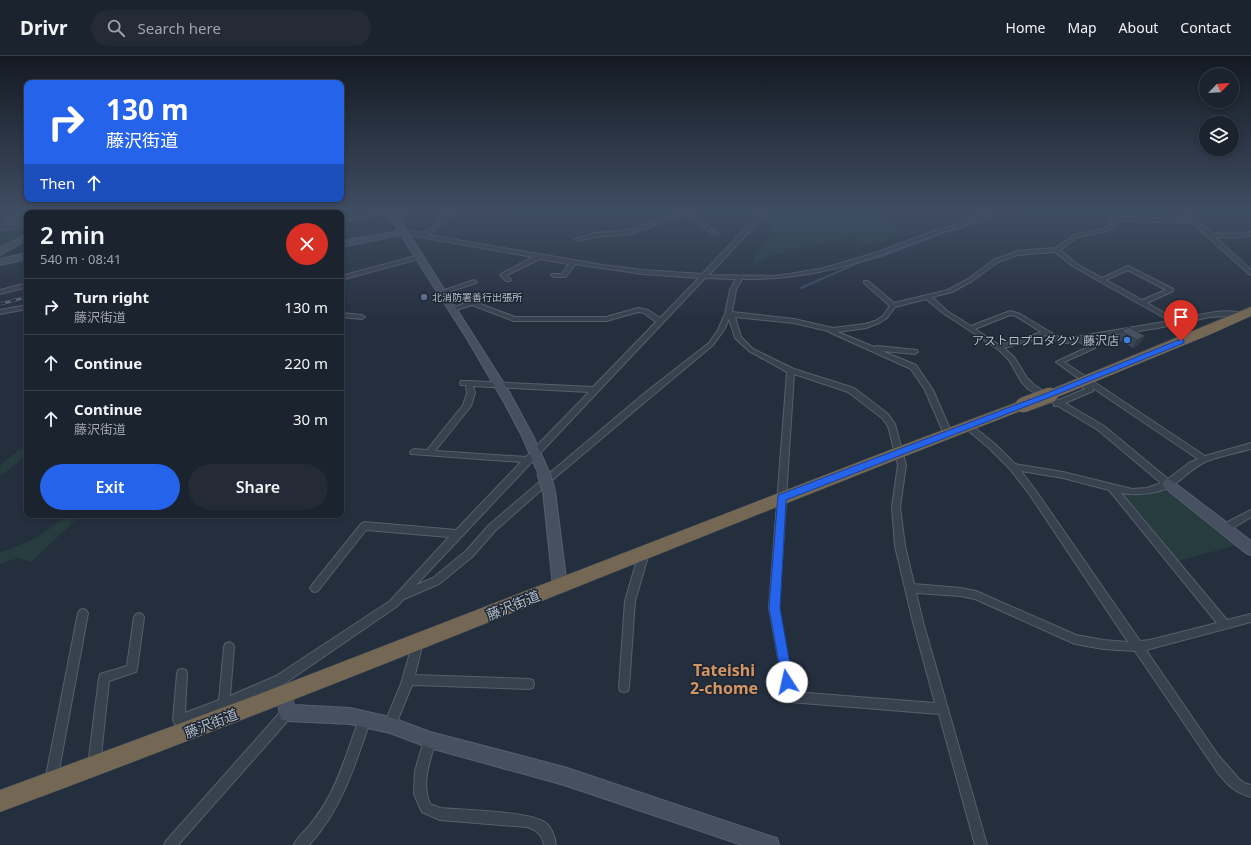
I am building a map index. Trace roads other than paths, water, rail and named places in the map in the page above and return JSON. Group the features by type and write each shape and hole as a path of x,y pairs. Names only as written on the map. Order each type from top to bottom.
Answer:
{"highway":[{"path":"1053,399 1082,381 1207,331 1247,313"},
{"name":"藤沢街道","path":"0,801 94,767 189,724 286,704 418,642 967,426 1024,405 1053,399"}],"street":[{"path":"414,249 499,384 520,421 532,456 543,472 549,492 553,516 560,586"},
{"path":"500,249 654,274 704,277 790,276 894,249"},
{"path":"182,674 179,720 189,724 224,703 280,680 393,604 427,566 731,249"},
{"path":"1224,249 1251,273"},
{"path":"730,314 794,321 836,330 866,326 885,317 893,306 910,299 928,297 950,291 962,285 996,261 1017,253 1056,250 1076,266 1175,321"},
{"path":"508,280 503,275 540,256"},
{"path":"0,262 24,257"},
{"path":"344,277 420,258"},
{"path":"554,275 564,276 574,261"},
{"path":"1102,280 1128,268 1171,290 1143,302"},
{"path":"740,277 730,298 730,314 736,333 742,343 751,350 791,371 812,379 843,386 858,394 889,421 894,433 902,466 897,498 897,518 900,546 918,622 980,845"},
{"path":"442,292 474,282"},
{"path":"866,282 893,306"},
{"path":"0,292 24,286"},
{"path":"928,297 945,312 998,347 1012,359 1024,379 1031,387 1101,428 1168,484 1251,549"},
{"path":"453,309 472,303 514,319 606,319 638,310 646,311 660,322"},
{"path":"0,312 24,308"},
{"path":"970,328 1010,313 1018,315 1061,341 1068,342 1079,338 1158,326 1175,321 1213,314 1247,313"},
{"path":"401,596 436,581 469,554 492,528 548,479 711,344 730,314"},
{"path":"344,315 362,317"},
{"path":"827,329 914,367 929,390 948,434"},
{"path":"836,330 880,349 915,352"},
{"path":"998,347 1027,340 1046,332"},
{"path":"1079,338 1093,347 1059,362 1082,381 1204,459"},
{"path":"791,371 774,608 790,697 943,709"},
{"path":"429,453 467,406 471,393 467,383 596,390"},
{"path":"967,426 992,446 1014,467 1214,760 1236,784 1246,790 1251,791"},
{"path":"1014,467 1063,474 1112,488 1140,492 1168,484 1204,459 1251,446"},
{"path":"414,452 532,456"},
{"path":"1112,488 1225,625"},
{"path":"1225,528 1251,513"},
{"path":"315,588 364,526 459,534"},
{"path":"624,686 630,601 644,553"},
{"path":"910,588 960,592 976,596 1075,639 1092,643 1138,647 1251,618"},
{"path":"51,783 84,613"},
{"path":"94,767 104,678 132,669 139,617"},
{"path":"390,725 402,701 409,680 418,642"},
{"path":"224,703 229,648"},
{"path":"409,680 528,684"},
{"path":"170,845 286,704 365,718 390,725 430,740 564,776 770,845"},
{"path":"300,845 315,831 327,813 345,777 365,718"},
{"path":"430,740 421,771 420,794 426,808 440,814 536,823 545,830 550,845"}],"waterway":[{"path":"801,288 860,262 883,256 901,249"}],"railway":[{"path":"0,304 24,298"}],"place":[{"name":"北消防署善行出張所","path":"424,297"},
{"name":"アストロプロダクツ 藤沢店","path":"1127,340"}],"district":[{"name":"Tateishi 2-chome","path":"724,679"}]}
